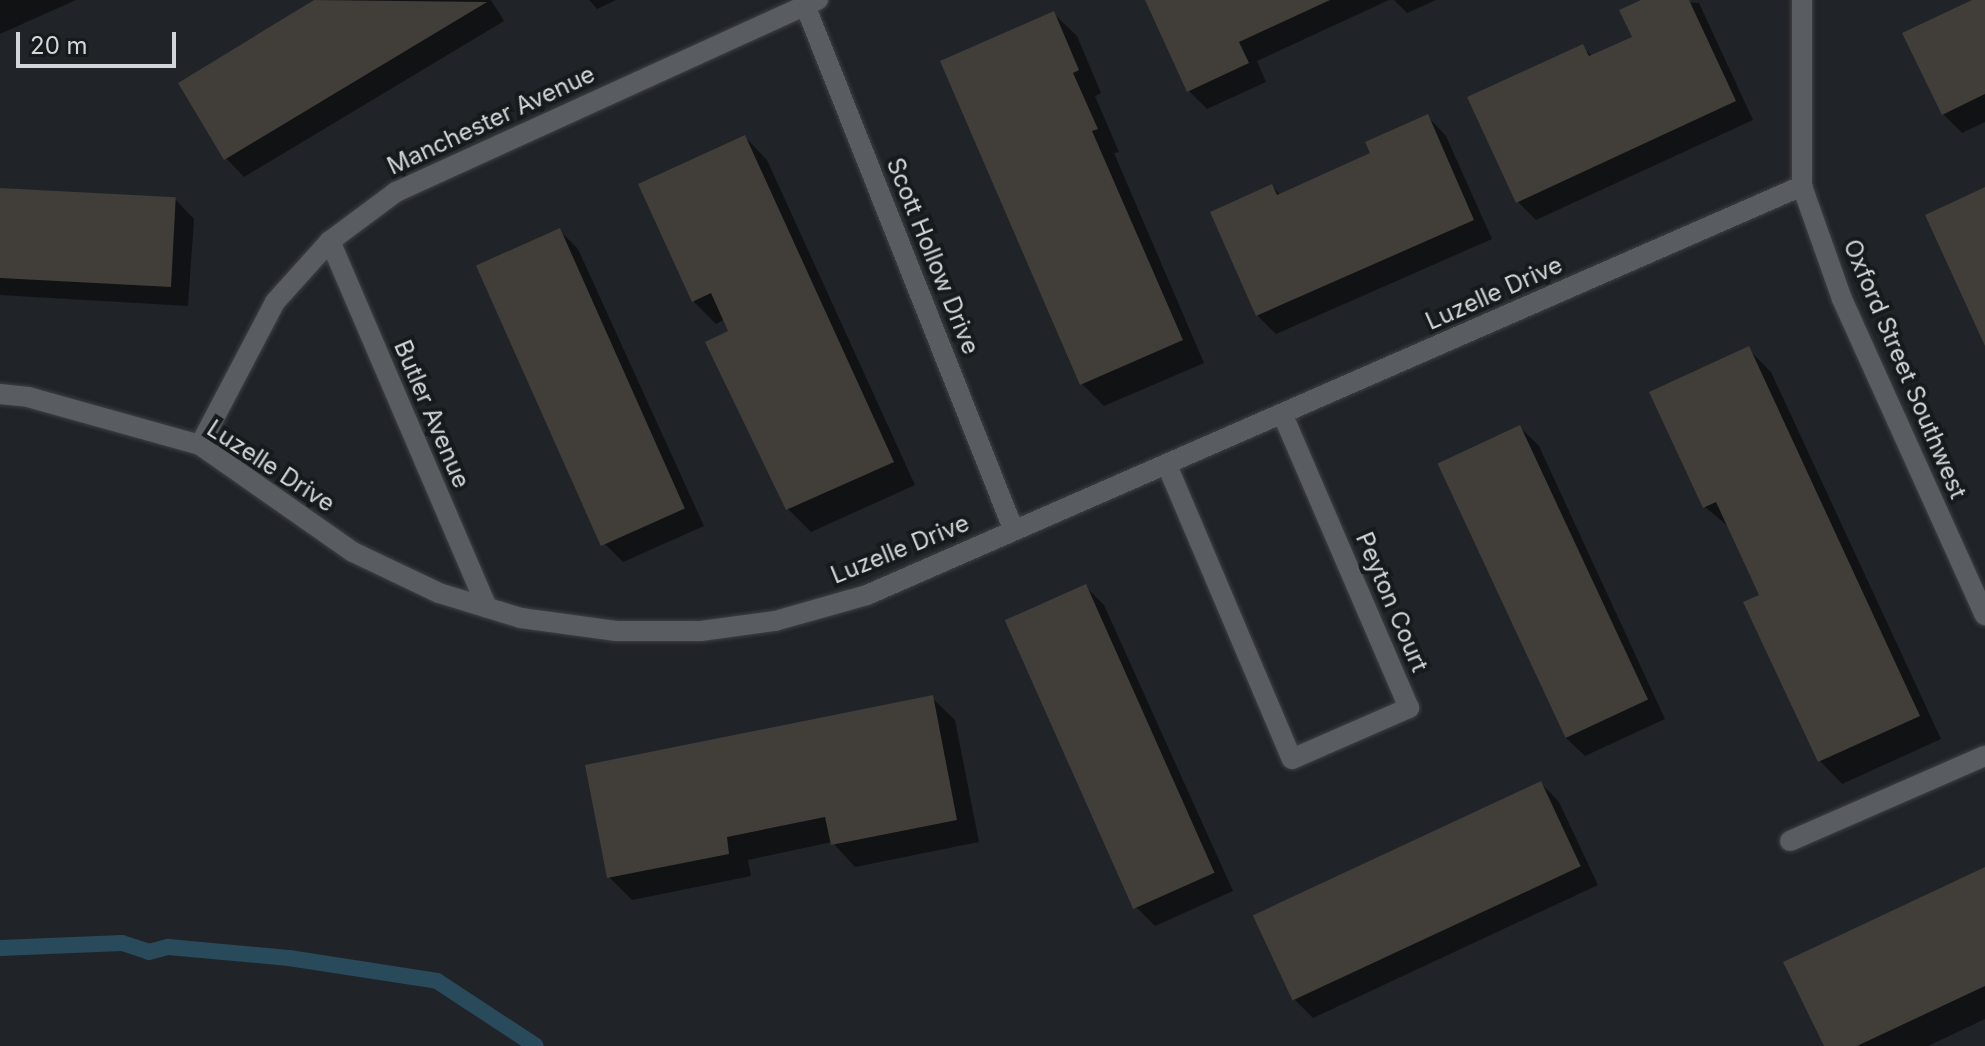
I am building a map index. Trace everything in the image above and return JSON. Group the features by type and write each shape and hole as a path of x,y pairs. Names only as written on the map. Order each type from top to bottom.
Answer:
{"street":[{"name":"Oxford Street Southwest","path":"1802,0 1802,186 1842,299 1980,593 1985,615"},
{"name":"Manchester Avenue","path":"200,445 275,302 330,241 396,192 808,2"},
{"name":"Scott Hollow Drive","path":"808,2 1014,531"},
{"name":"Luzelle Drive","path":"0,394 28,397 200,445 353,552 439,593 487,608 616,631 701,631 775,621 867,595 1802,186"},
{"name":"Butler Avenue","path":"330,241 487,608"},
{"name":"Peyton Court","path":"1167,465 1292,759 1409,708 1283,415"},
{"path":"1790,841 1985,756"}],"building":[{"path":"314,0 487,2 224,160 178,83"},
{"path":"1145,0 1330,0 1239,42 1249,63 1187,92"},
{"path":"1641,0 1689,0 1736,101 1516,203 1467,97 1583,44 1589,56 1632,37 1619,10"},
{"path":"1972,0 1985,0 1985,94 1942,115 1902,33"},
{"path":"1054,11 1079,70 1073,73 1098,129 1092,131 1183,340 1080,385 940,61"},
{"path":"1428,114 1474,220 1256,316 1210,212 1272,184 1277,195 1370,153 1365,142"},
{"path":"745,135 894,462 786,510 705,342 728,331 711,293 692,302 638,184"},
{"path":"1985,187 1985,346 1925,215"},
{"path":"0,188 176,197 171,287 0,278"},
{"path":"560,228 685,508 601,546 476,265"},
{"path":"1749,346 1920,716 1818,762 1743,602 1759,595 1716,502 1703,508 1649,392"},
{"path":"1520,425 1648,700 1566,738 1438,463"},
{"path":"1086,584 1215,873 1133,909 1005,620"},
{"path":"933,695 957,820 831,845 825,817 727,837 729,854 607,878 585,765"},
{"path":"1541,781 1581,866 1293,1001 1253,915"},
{"path":"1985,867 1985,986 1857,1046 1824,1046 1783,962"}],"waterway":[{"path":"0,948 122,943 149,952 168,947 289,958 437,981 536,1046"}]}
